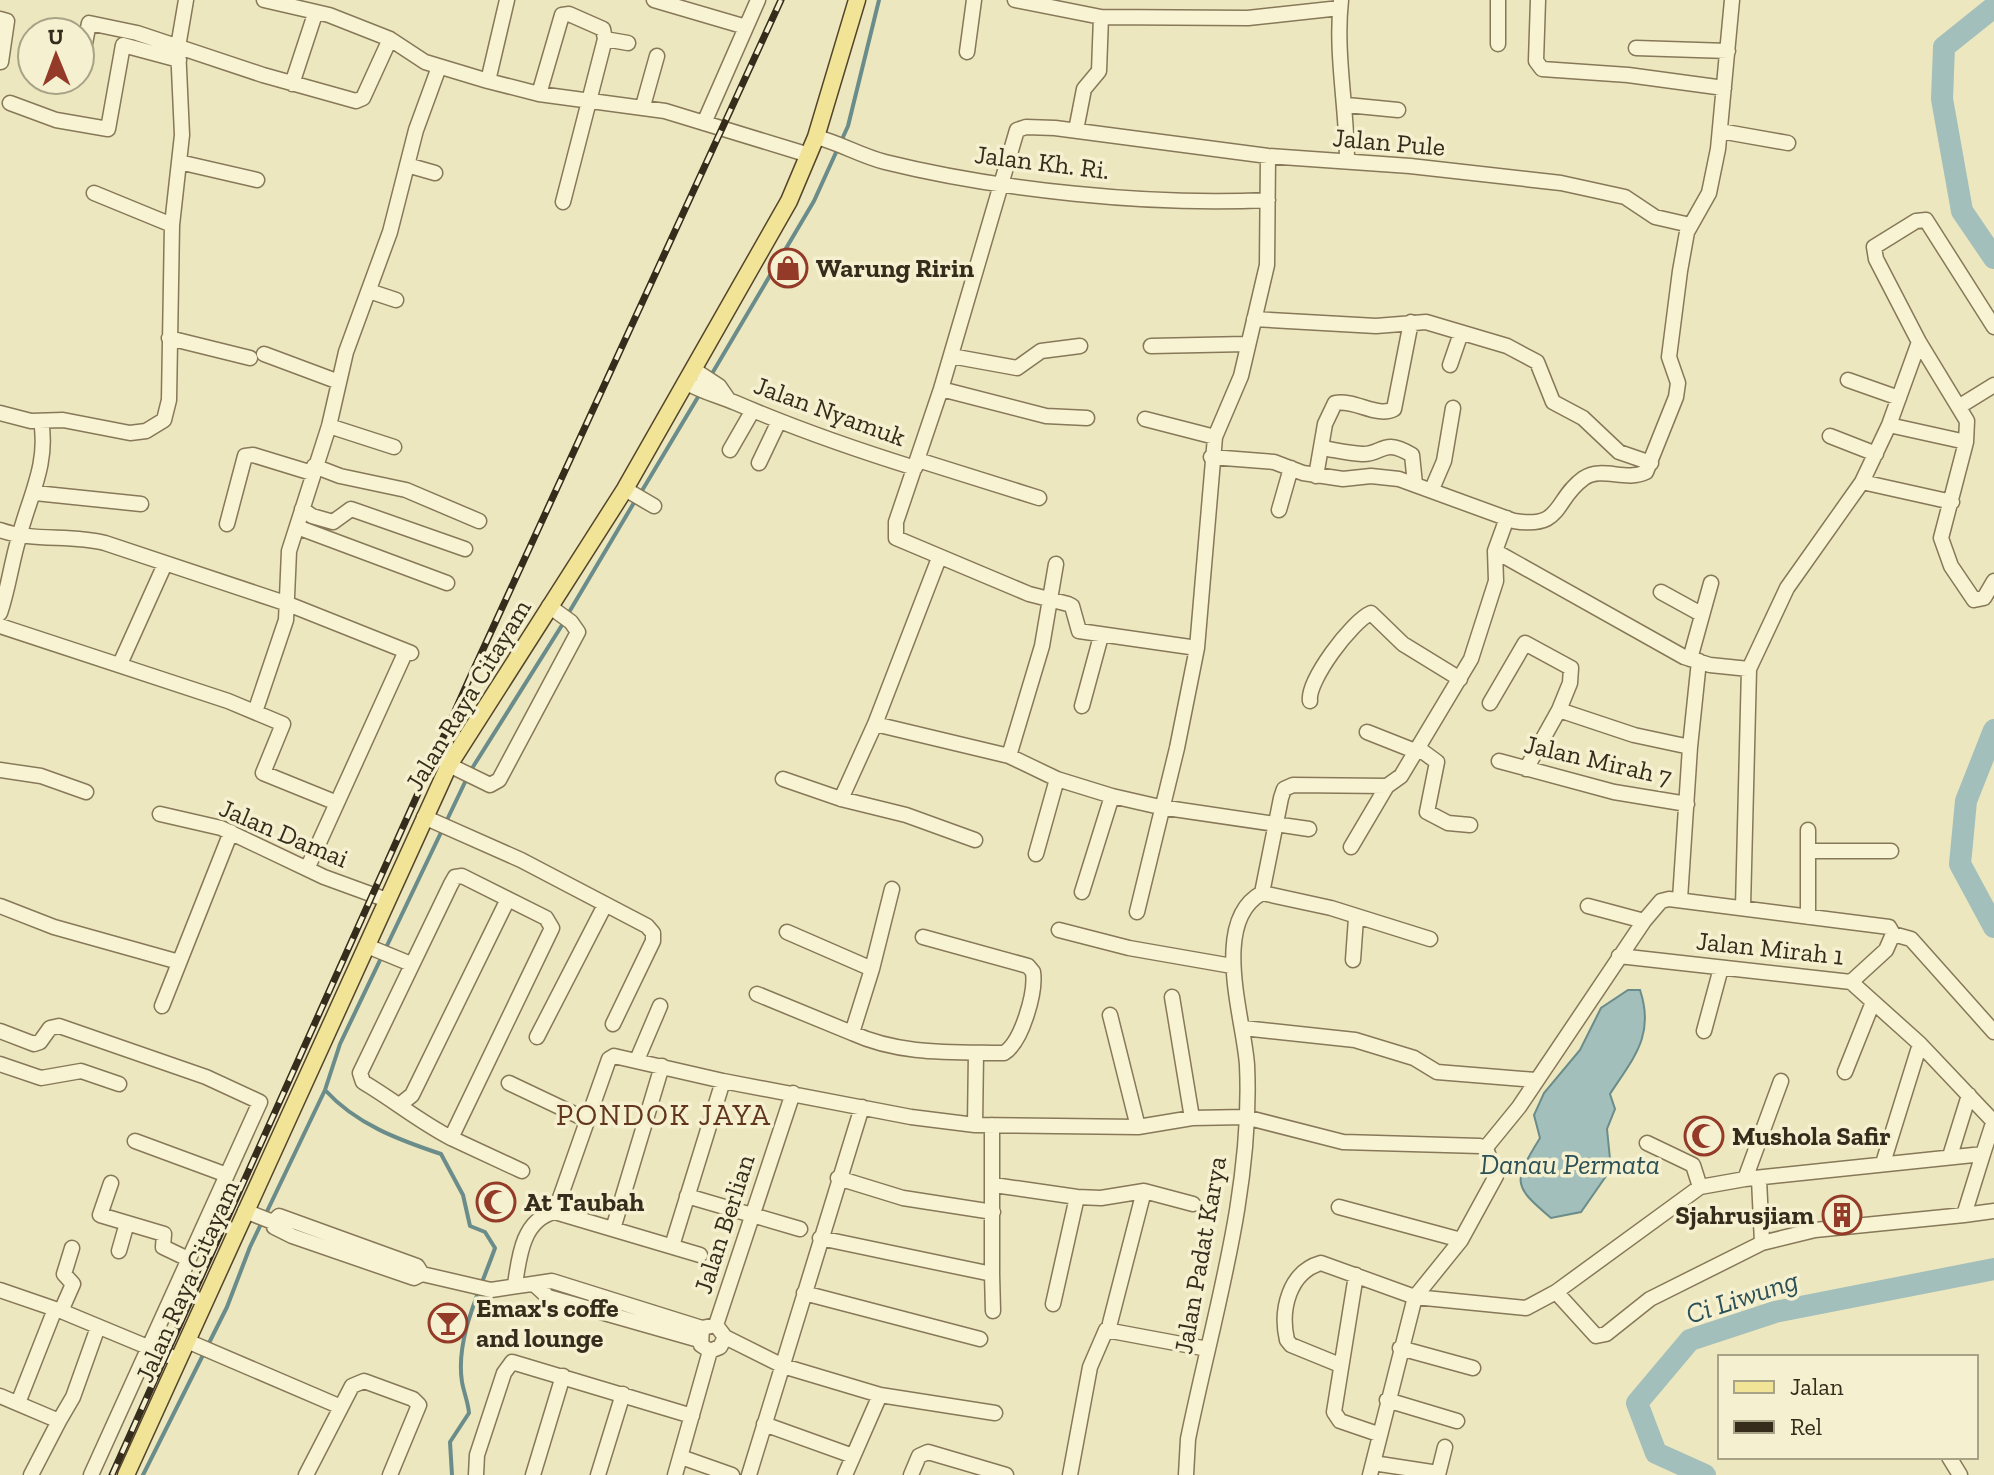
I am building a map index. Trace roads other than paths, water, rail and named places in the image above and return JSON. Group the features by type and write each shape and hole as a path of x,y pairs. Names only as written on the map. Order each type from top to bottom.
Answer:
{"main road":[{"name":"Jalan Raya Citayam","path":"126,1475 179,1360 192,1344 249,1212 373,948 387,900 456,769 639,497 700,382 809,155 824,140 857,0"}],"street":[{"path":"0,413 41,421 63,420 130,433 158,425 164,420 169,400 172,225 182,111 179,53 186,0"},
{"path":"264,0 325,10 390,39 432,65 488,81 588,102 643,106 809,155"},
{"path":"488,81 507,0"},
{"path":"654,0 746,27"},
{"path":"704,123 758,0"},
{"path":"967,52 974,0"},
{"path":"1015,0 1101,17 1248,18 1340,4 1339,51 1347,105 1347,161"},
{"path":"1127,17 1130,0"},
{"path":"1149,17 1152,0"},
{"path":"1498,0 1498,44"},
{"path":"1538,0 1536,61 1542,69 1628,75 1724,88"},
{"path":"1211,457 1260,460 1316,476 1343,479 1371,476 1415,484 1528,523 1551,519 1588,476 1598,473 1634,478 1646,472 1678,383 1669,357 1671,336 1690,225 1709,193 1720,131 1731,0"},
{"path":"292,84 325,10"},
{"path":"539,94 562,15 599,26 605,39 563,202"},
{"path":"1076,130 1084,89 1099,71 1101,17"},
{"path":"0,19 7,21 1,62"},
{"path":"96,25 179,53 347,100 363,98 390,39"},
{"path":"605,39 628,43"},
{"path":"10,103 56,120 108,129 123,45 179,53"},
{"path":"1636,48 1728,51"},
{"path":"643,106 657,56"},
{"path":"255,712 278,651 288,604 286,577 297,527 329,426 346,352 390,232 432,65"},
{"path":"1347,105 1398,110"},
{"name":"Jalan Pule","path":"1001,183 1017,130 1026,127 1076,130 1268,156 1561,183 1625,197 1655,217 1690,225"},
{"path":"1720,131 1788,143"},
{"name":"Jalan Kh. Ri.","path":"824,140 846,151 886,163 1001,183 1129,197 1268,200"},
{"path":"1137,912 1160,807 1177,748 1197,648 1215,437 1234,400 1267,265 1268,156"},
{"path":"179,162 257,180"},
{"path":"407,165 435,173"},
{"path":"1001,183 941,389 896,522 896,538 939,558 1072,606 1079,631 1197,648"},
{"path":"94,193 172,225"},
{"path":"1994,327 1933,226 1922,219 1873,250 1919,342 1967,421 1966,442 1941,538 1951,566 1974,600 1984,598 1994,581"},
{"path":"369,291 396,300"},
{"path":"1254,319 1376,326 1426,322 1528,355 1537,362 1553,402 1583,418 1619,452 1651,463"},
{"path":"1316,476 1330,409 1335,403 1363,405 1384,413 1394,409 1411,322"},
{"path":"1450,365 1461,333"},
{"path":"169,338 257,356 339,382"},
{"path":"1743,907 1749,669 1787,588 1862,482 1889,425 1919,342"},
{"path":"1151,346 1246,344"},
{"path":"951,356 1017,368 1041,351 1080,346"},
{"path":"1909,372 1940,374"},
{"path":"1848,380 1899,398"},
{"name":"Jalan Nyamuk","path":"700,382 728,399 779,421 1039,498"},
{"path":"1960,406 1994,385"},
{"path":"941,389 1046,416 1087,418"},
{"path":"1432,489 1444,461 1453,408"},
{"path":"730,450 753,410"},
{"path":"1145,419 1215,437"},
{"path":"0,613 21,531 35,493 45,442 41,421"},
{"path":"759,463 779,421"},
{"path":"1889,425 1966,442"},
{"path":"329,426 394,447"},
{"path":"1830,436 1876,454"},
{"path":"1322,448 1367,454 1383,446 1402,450 1412,455 1415,484"},
{"path":"227,524 245,456 253,455 406,490 479,521"},
{"path":"1279,510 1291,468"},
{"path":"1862,482 1952,502"},
{"path":"35,493 141,504"},
{"path":"302,509 312,516 333,522 351,509 465,549"},
{"path":"1351,847 1387,786 1401,776 1471,659 1496,581 1495,551 1507,518"},
{"path":"297,527 447,583"},
{"path":"0,530 88,539 288,604 408,652 307,869"},
{"path":"1495,551 1694,660 1749,669"},
{"path":"841,799 875,724 939,558"},
{"path":"120,664 165,564"},
{"path":"1009,756 1042,646 1056,564"},
{"path":"1680,899 1694,660 1701,614 1711,583"},
{"path":"1661,592 1701,614"},
{"path":"1310,701 1309,695 1323,666 1351,631 1371,613 1403,644 1460,679"},
{"path":"456,769 481,783 490,785 499,780 576,637 577,628 560,614"},
{"path":"0,626 120,664 283,724 263,773 337,803"},
{"path":"1082,706 1101,636"},
{"path":"1490,703 1508,674 1522,640 1571,668 1570,683 1559,710 1526,769"},
{"path":"1559,710 1634,735 1690,747"},
{"path":"875,724 1009,756 1057,779 1112,796 1160,807 1309,829"},
{"path":"1367,732 1435,758 1438,768 1427,812 1448,823 1470,825"},
{"name":"Jalan Mirah 7","path":"1499,761 1614,792 1687,804"},
{"path":"0,770 41,776 86,792"},
{"path":"783,779 841,799 896,812 975,840"},
{"path":"1036,854 1057,779"},
{"name":"Jalan Padat Karya","path":"1186,1475 1188,1439 1242,1186 1247,1066 1232,966 1242,914 1251,899 1262,893 1284,789 1293,785 1387,786"},
{"path":"1082,892 1112,796"},
{"name":"Jalan Damai","path":"160,814 231,832 307,869 387,900"},
{"path":"430,819 521,860 647,926 653,933 653,941 613,1024"},
{"path":"1808,830 1808,917"},
{"path":"162,1006 231,832"},
{"path":"1809,851 1891,851"},
{"path":"451,1138 551,933 546,918 469,878 455,877 406,962 360,1073 363,1082 402,1103 408,1115 451,1138 522,1171"},
{"path":"852,1033 892,889"},
{"path":"1262,893 1331,908 1430,939"},
{"path":"402,1103 412,1095 508,899"},
{"path":"1485,1147 1661,901 1680,899 1889,927 1893,934 1911,939 1994,1032"},
{"path":"537,1037 605,905"},
{"path":"0,906 54,927 179,962"},
{"path":"1588,906 1644,921"},
{"path":"1353,960 1356,918"},
{"path":"1059,930 1129,948 1232,966"},
{"path":"787,932 872,969"},
{"name":"Jalan Mirah 1","path":"1619,956 1851,982 1876,961 1893,934"},
{"path":"757,994 852,1033 903,1049 1004,1053 1015,1045 1021,1033 1033,972 1028,966 923,937"},
{"path":"373,948 406,962"},
{"path":"1704,1031 1721,968"},
{"path":"1851,982 1920,1044 1994,1120 1964,1215"},
{"path":"1172,997 1192,1118"},
{"path":"1845,1072 1873,1002"},
{"path":"637,1060 660,1006"},
{"path":"1110,1015 1138,1127"},
{"path":"0,1031 34,1044 40,1042 50,1028 59,1026 206,1077 259,1099 91,1475"},
{"path":"1243,1028 1355,1040 1414,1058 1437,1072 1535,1080"},
{"path":"1883,1163 1920,1044"},
{"path":"975,1125 976,1053"},
{"path":"555,1212 609,1059 614,1056 723,1081 975,1125 1138,1127 1192,1118 1245,1117 1343,1142 1485,1147"},
{"path":"0,1064 41,1078 86,1072 119,1084"},
{"path":"613,1229 662,1066"},
{"path":"672,1246 723,1081"},
{"path":"1762,1243 1752,1179 1781,1081"},
{"path":"509,1083 587,1120"},
{"name":"Jalan Berlian","path":"675,1475 710,1336 793,1093"},
{"path":"1950,1156 1969,1095"},
{"path":"749,1475 862,1107"},
{"path":"992,1125 993,1311"},
{"path":"135,1141 227,1175"},
{"path":"1647,1143 1693,1165 1700,1187"},
{"path":"1445,1447 1438,1474 1371,1469 1415,1297 1461,1240 1496,1176 1485,1147"},
{"path":"1340,1365 1291,1345 1285,1331 1285,1311 1294,1282 1310,1266 1321,1263 1415,1297 1516,1309 1536,1304 1556,1292 1700,1187 1883,1163 1983,1154"},
{"path":"838,1178 903,1198 993,1212"},
{"path":"111,1183 99,1214 164,1234 163,1247 188,1259"},
{"path":"994,1185 1101,1198 1144,1191 1193,1204"},
{"path":"1110,1323 1144,1191"},
{"path":"687,1196 800,1229"},
{"path":"1053,1304 1077,1197"},
{"path":"1339,1207 1461,1240"},
{"path":"1556,1292 1587,1330 1596,1336 1606,1334 1650,1299 1762,1243 1815,1230 1994,1211"},
{"path":"249,1212 292,1236 406,1276 422,1274 491,1290 535,1285 548,1297 710,1336 783,1366 880,1395 995,1413"},
{"path":"515,1285 529,1228 537,1218 555,1212 700,1255"},
{"path":"119,1251 127,1223"},
{"path":"820,1238 992,1274"},
{"path":"18,1403 58,1310 73,1284 64,1274 72,1248"},
{"path":"1356,1275 1333,1404 1335,1416 1378,1434"},
{"path":"0,1290 58,1310 179,1360"},
{"path":"804,1293 980,1339"},
{"path":"31,1475 73,1397 98,1327"},
{"path":"1070,1475 1090,1367 1106,1330 1208,1349"},
{"path":"192,1344 341,1407"},
{"path":"1400,1348 1473,1368"},
{"path":"476,1475 477,1455 507,1364 517,1362 692,1416"},
{"path":"533,1475 563,1376"},
{"path":"306,1475 358,1381 417,1402 419,1410 390,1475"},
{"path":"598,1475 623,1394"},
{"path":"845,1475 880,1395"},
{"path":"0,1396 59,1421"},
{"path":"1387,1400 1457,1421"},
{"path":"764,1424 853,1456"},
{"path":"911,1475 919,1456 928,1452 1006,1475"},
{"path":"681,1457 732,1475"}],"water":[{"name":"Danau Permata","path":"1628,990 1640,990 1645,1020 1640,1045 1610,1094 1615,1109 1607,1129 1611,1169 1581,1212 1551,1218 1529,1198 1521,1182 1525,1164 1540,1138 1534,1115 1544,1093 1580,1050 1601,1008"}],"waterway":[{"path":"710,377 814,201 848,126 879,0"},
{"name":"Ci Liwung","path":"1994,7 1944,47 1942,99 1962,211 1994,258"},
{"path":"640,494 701,392"},
{"path":"568,614 635,501"},
{"path":"471,770 564,622"},
{"name":"Ci Liwung","path":"1994,730 1966,801 1960,864 1994,927"},
{"path":"143,1475 227,1307 250,1247 325,1090 340,1044 467,778"},
{"path":"326,1091 364,1122 441,1154 463,1195 470,1226 485,1232 495,1248 462,1348 462,1382 469,1413 450,1442 452,1475"},
{"name":"Ci Liwung","path":"1705,1475 1656,1453 1637,1403 1690,1340 1775,1312 1994,1269"}],"railway":[{"path":"112,1475 468,682 781,0"}],"place":[{"name":"Warung Ririn","path":"788,268"},
{"name":"Mushola Safir","path":"1704,1136"},
{"name":"At Taubah","path":"496,1202"},
{"name":"Sjahrusjiam","path":"1842,1215"},
{"name":"Emax's coffe and lounge","path":"448,1323"}],"district":[{"name":"PONDOK JAYA","path":"664,1115"}]}
